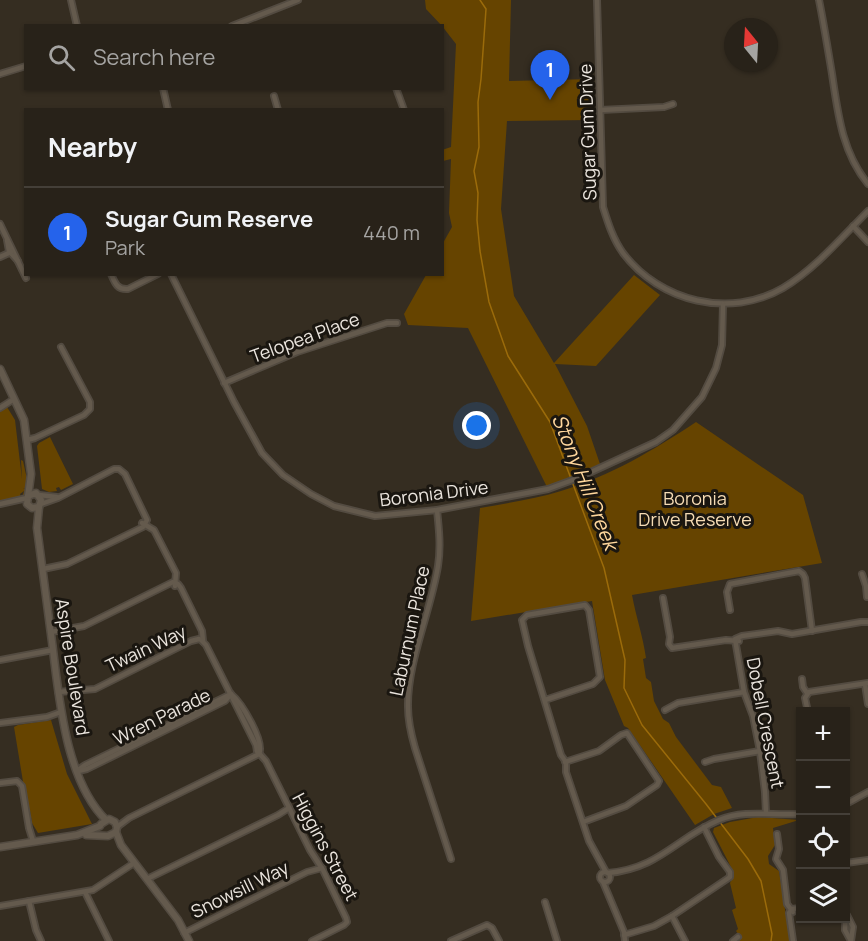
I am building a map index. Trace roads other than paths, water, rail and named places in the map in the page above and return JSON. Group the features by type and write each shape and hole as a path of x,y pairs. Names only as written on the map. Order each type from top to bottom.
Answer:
{"street":[{"path":"71,0 77,24"},
{"name":"Sugar Gum Drive","path":"597,0 603,207 623,252 646,277 692,300 723,304 745,302 763,297 796,280 868,211"},
{"path":"819,0 841,130 849,154 868,184"},
{"path":"237,24 295,1"},
{"path":"0,74 24,67"},
{"path":"163,90 168,108"},
{"path":"396,90 400,107"},
{"path":"274,96 277,108"},
{"path":"600,110 664,107 673,104"},
{"path":"0,224 11,252 24,274"},
{"path":"853,226 868,242"},
{"path":"0,257 11,252"},
{"path":"112,276 118,288 128,289 154,276"},
{"name":"Boronia Drive","path":"172,276 224,383 262,453 283,475 301,489 334,506 375,516 437,510 560,486 656,442 673,430 702,397 716,368 722,345 723,304"},
{"name":"Telopea Place","path":"224,383 297,352 387,323 397,323"},
{"path":"26,438 41,435 79,416 87,408 86,397 61,347"},
{"path":"0,369 23,417 31,474 42,500 40,506"},
{"path":"2,407 15,400"},
{"path":"10,503 34,508 106,474 119,472 126,480 142,511 144,524"},
{"path":"29,506 31,474"},
{"path":"0,504 10,503 32,494 52,498 61,496"},
{"name":"Aspire Boulevard","path":"29,506 37,528 58,694 78,771 94,806 178,920 189,941"},
{"name":"Aspire Boulevard","path":"37,528 40,506"},
{"name":"Laburnum Place","path":"437,510 440,535 438,564 410,680 408,706 415,748 451,859"},
{"path":"43,567 67,564 144,524"},
{"path":"144,524 154,530 174,570 175,584"},
{"path":"730,610 727,592 730,584 792,573 799,574 804,583 812,631"},
{"path":"862,574 867,586 867,597"},
{"path":"50,631 87,625 169,583 180,586 200,627 201,640"},
{"path":"663,598 673,644 683,647 737,640"},
{"path":"544,698 590,684 597,679 598,670 590,618 588,607 585,605 534,614 526,620 525,630 544,698 561,751 567,761 568,776 589,841 606,876 624,936 654,926 722,882 727,875 725,866 703,828"},
{"name":"Dobell Crescent","path":"764,813 765,800 760,751 753,716 744,692 737,640 778,632 792,634 868,622"},
{"name":"Dobell Crescent","path":"852,624 865,624 868,627"},
{"name":"Twain Way","path":"58,694 94,689 192,641 201,640 231,694 240,702 261,744 258,753"},
{"path":"0,660 53,652"},
{"path":"802,679 803,687 808,694 807,707"},
{"path":"808,694 866,684 868,704"},
{"path":"665,710 678,703 744,692"},
{"name":"Wren Parade","path":"78,771 87,769 225,701 231,694"},
{"path":"0,723 62,714"},
{"path":"567,761 599,751 616,739 625,736 633,742 659,781 626,806 583,821"},
{"path":"705,762 760,751"},
{"path":"0,847 77,835 129,818 258,753"},
{"name":"Higgins Street","path":"258,753 266,761 347,921 342,926 312,941"},
{"path":"0,783 12,781 19,782 22,786 31,842"},
{"path":"850,802 868,792"},
{"path":"148,881 290,810"},
{"path":"606,876 647,864 703,828 725,818 745,813 796,814"},
{"path":"106,836 109,825"},
{"path":"106,836 109,825"},
{"path":"777,834 779,844 776,859 783,870 787,900 792,910 793,941"},
{"path":"77,835 106,836"},
{"name":"Aspire Boulevard","path":"106,836 121,845"},
{"path":"0,906 97,889 133,861"},
{"path":"850,864 868,861"},
{"name":"Snowsill Way","path":"184,933 320,865"},
{"path":"88,892 90,904 109,941"},
{"path":"31,901 36,930 41,941"},
{"path":"545,902 557,941"},
{"path":"792,910 796,909"},
{"path":"670,917 685,941"},
{"path":"850,921 853,927 851,941"},
{"path":"451,941 487,925 492,928 498,941"}],"waterway":[{"name":"Stony Hill Creek","path":"480,0 486,9 478,102 479,147 474,171 478,193 477,220 480,251 489,302 508,356 550,422 604,568 625,660 624,688 642,725 748,859 761,881 772,934 771,941"}],"place":[{"name":"Sugar Gum Reserve","path":"550,100"}],"park label":[{"name":"Boronia Drive Reserve","path":"695,509"}]}
